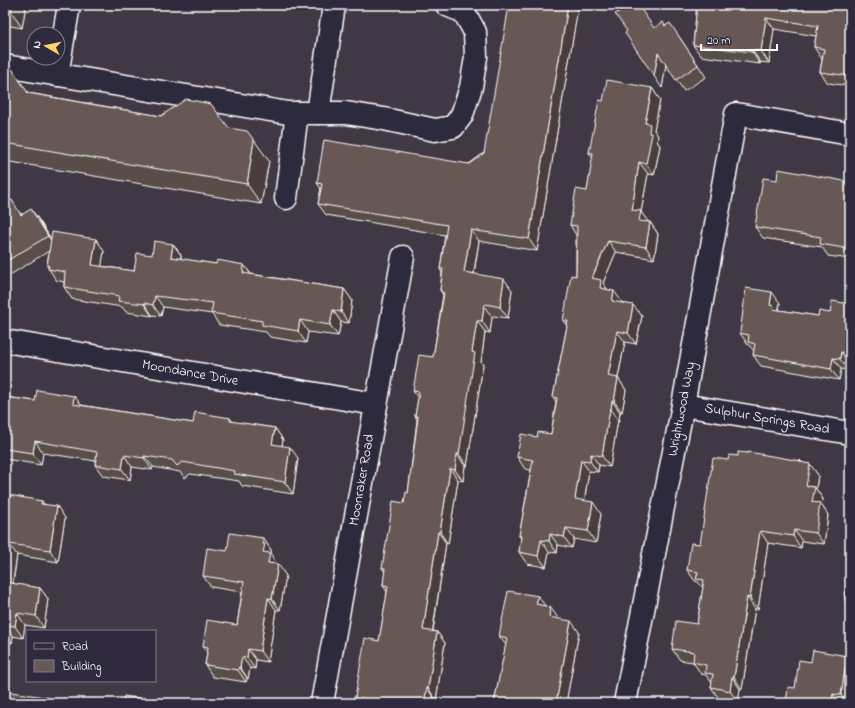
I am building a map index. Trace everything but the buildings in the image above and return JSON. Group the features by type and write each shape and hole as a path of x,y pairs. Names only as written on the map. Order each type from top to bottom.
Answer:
{"street":[{"path":"57,75 69,5"},
{"path":"286,198 334,5"},
{"path":"5,66 288,113 346,113 384,119 435,130 453,127 462,116 471,87 476,57 475,32 464,12 447,5"},
{"name":"Wrightwood Way","path":"625,703 683,405 736,114 850,134"},
{"name":"Moonraker Road","path":"322,703 375,404 403,257"},
{"name":"Moondance Drive","path":"5,342 375,404"},
{"name":"Sulphur Springs Road","path":"683,405 850,434"}]}
